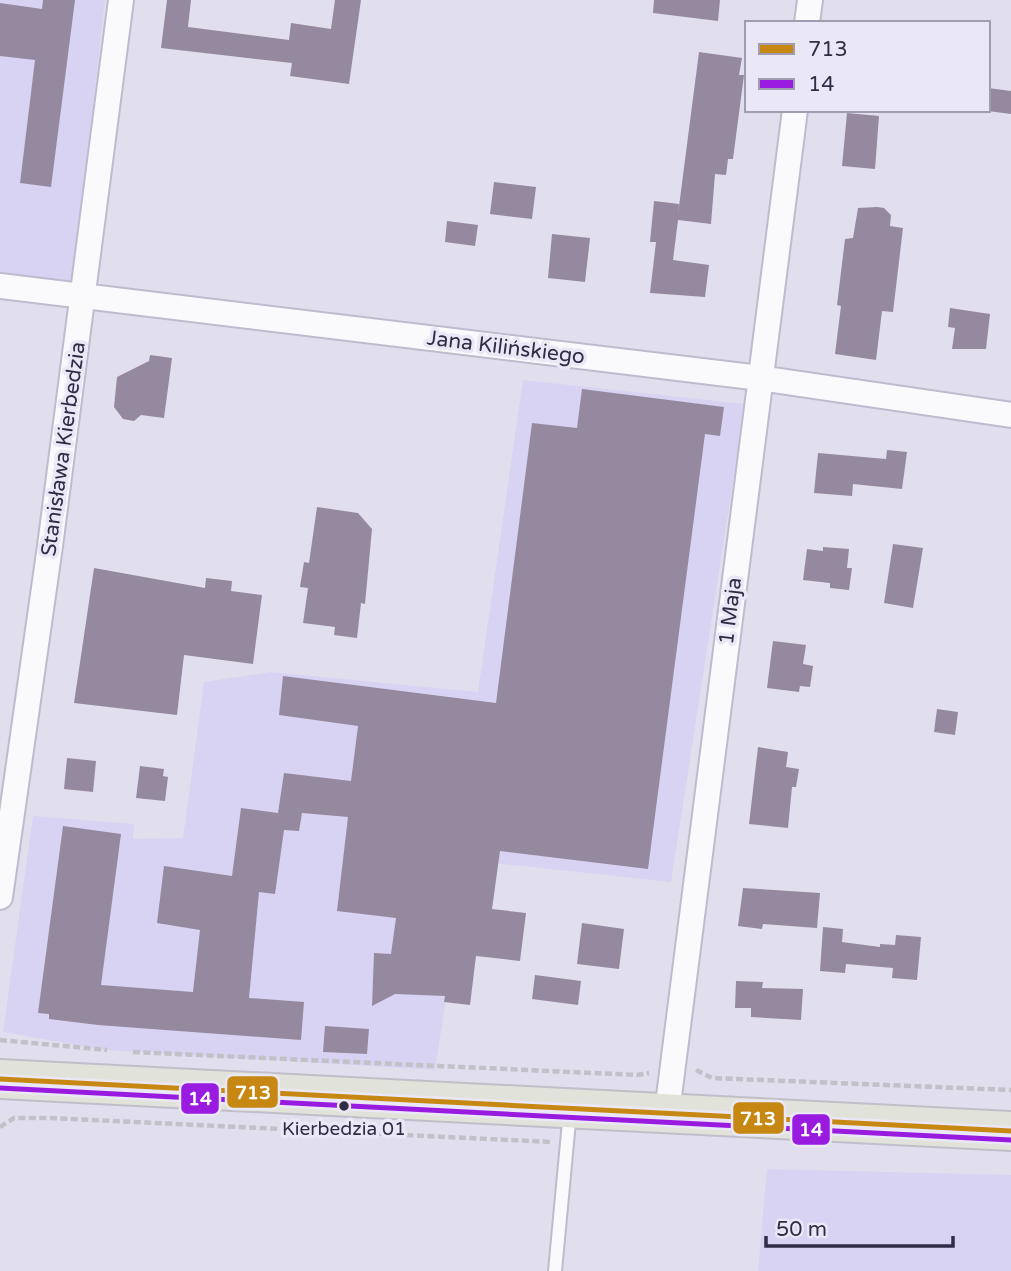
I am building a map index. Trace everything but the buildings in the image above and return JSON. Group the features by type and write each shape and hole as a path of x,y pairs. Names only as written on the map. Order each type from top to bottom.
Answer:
{"main road":[{"path":"0,1079 568,1125 667,1112 1011,1131"}],"street":[{"name":"Stanisława Kierbedzia","path":"0,897 121,0"},
{"path":"807,21 810,0"},
{"name":"1 Maja","path":"667,1112 795,112"},
{"name":"Jana Kilińskiego","path":"0,286 760,378 1011,415"}],"lane":[{"path":"555,1271 568,1125"}],"path":[{"path":"0,1040 118,1051"},
{"path":"132,1052 637,1075 649,1073 653,1063"},
{"path":"692,1060 698,1073 712,1078 1011,1090"},
{"path":"0,1128 14,1118 568,1125"}],"shaded area":[{"path":"0,0 105,0 73,285 0,277"},
{"path":"523,380 745,404 671,882 467,860 435,1070 105,1050 3,1032 33,816 134,824 133,839 183,838 204,682 271,672 478,692"},
{"path":"767,1169 1011,1175 1011,1271 758,1271"}],"transit line":[{"name":"713","path":"0,1079 1011,1131"},
{"name":"14","path":"0,1088 1011,1140"}],"place":[{"name":"Kierbedzia 01","path":"344,1106"}]}
